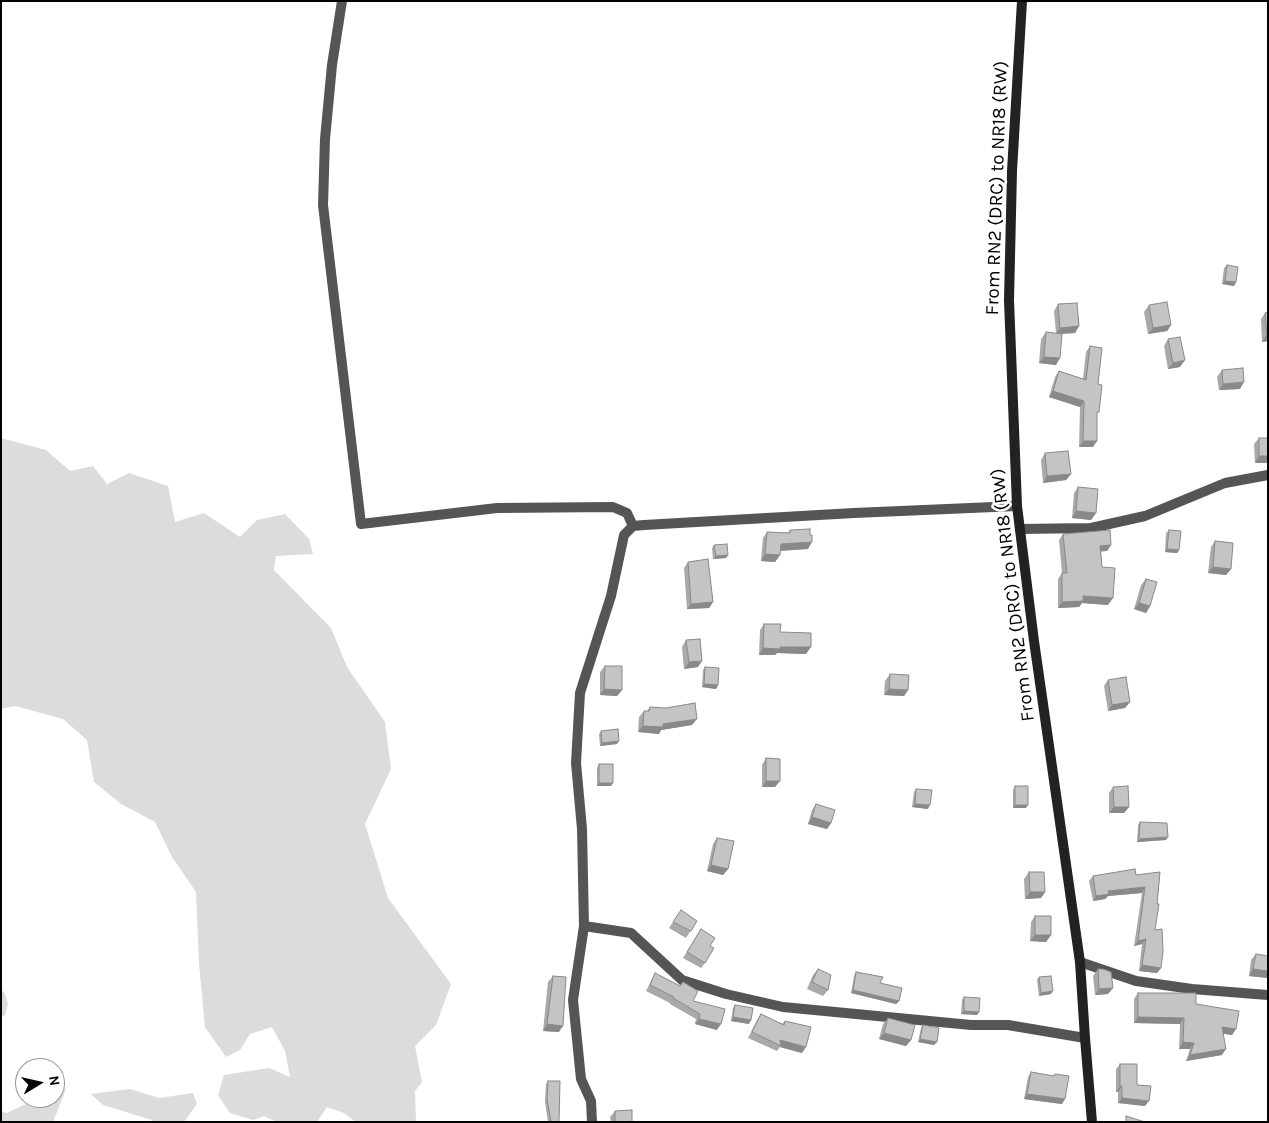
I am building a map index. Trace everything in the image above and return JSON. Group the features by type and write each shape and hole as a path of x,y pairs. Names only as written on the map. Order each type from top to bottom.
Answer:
{"main road":[{"name":"From RN2 (DRC) to NR18 (RW)","path":"1022,1 1012,171 1009,300 1017,506 1034,641 1080,962 1092,1122"}],"street":[{"path":"342,1 332,65 325,139 323,205 361,524 497,508 613,507 627,513 633,526"},
{"path":"1020,529 1091,528 1145,516 1225,483 1268,476"},
{"path":"592,1122 591,1101 581,1079 573,1000 584,926 582,828 576,763 580,693 611,596 624,535 633,526 1017,506"},
{"path":"584,926 630,933 682,980 726,994 783,1007 971,1025 1008,1025 1085,1038"},
{"path":"1080,962 1136,981 1192,989 1268,995"}],"shaded area":[{"path":"1,438 46,450 70,471 93,466 107,484 129,473 168,486 175,522 204,513 240,537 257,520 285,514 309,539 313,554 276,556 274,570 331,628 347,667 385,722 391,769 365,824 388,898 451,984 436,1025 415,1046 422,1082 415,1091 416,1122 356,1122 344,1113 327,1107 317,1122 277,1122 264,1116 253,1120 230,1113 218,1095 224,1075 269,1068 290,1077 285,1051 272,1027 250,1034 240,1050 226,1057 205,1027 199,964 196,892 172,857 155,822 121,804 94,782 87,740 63,719 15,706 1,709"},
{"path":"1,990 4,992 8,1003 5,1016 1,1015"},
{"path":"130,1089 159,1098 193,1093 197,1104 184,1122 150,1122 152,1120 103,1105 91,1094"},
{"path":"18,1108 59,1108 53,1122 1,1122 1,1111 7,1113"}],"building":[{"path":"1227,265 1238,267 1236,282 1225,281"},
{"path":"1167,302 1171,325 1153,328 1149,305"},
{"path":"1077,303 1079,326 1060,328 1058,304"},
{"path":"1268,312 1268,335 1267,335 1265,313"},
{"path":"1046,332 1062,334 1060,358 1044,357"},
{"path":"1180,337 1185,360 1173,363 1168,339"},
{"path":"1090,346 1102,348 1098,384 1102,385 1099,412 1097,412 1097,441 1083,441 1084,401 1053,391 1059,371 1086,380"},
{"path":"1243,368 1244,382 1223,384 1222,370"},
{"path":"1259,438 1268,438 1268,456 1259,456"},
{"path":"1068,451 1071,474 1047,476 1045,453"},
{"path":"1078,487 1098,489 1096,513 1076,511"},
{"path":"810,529 812,542 781,544 780,555 765,554 767,532 790,533 790,530"},
{"path":"1110,530 1111,545 1100,546 1102,567 1115,568 1113,598 1083,596 1083,601 1062,602 1062,573 1067,573 1063,534"},
{"path":"1169,530 1181,531 1179,550 1167,549"},
{"path":"1215,541 1233,543 1231,569 1213,567"},
{"path":"727,544 728,555 716,556 714,545"},
{"path":"708,559 713,602 691,604 688,562"},
{"path":"1146,579 1157,582 1150,606 1139,603"},
{"path":"764,624 781,624 780,632 811,633 811,647 763,648"},
{"path":"700,639 702,661 689,662 686,640"},
{"path":"605,666 622,666 622,690 604,689"},
{"path":"705,667 719,668 718,685 704,684"},
{"path":"890,674 909,675 908,690 889,689"},
{"path":"1126,677 1130,702 1112,705 1108,680"},
{"path":"695,703 697,719 663,724 663,727 643,726 644,711 649,711 650,707 666,708"},
{"path":"618,729 619,741 602,743 601,731"},
{"path":"766,758 780,759 780,781 766,781"},
{"path":"599,764 613,764 613,783 599,783"},
{"path":"1015,786 1028,786 1028,805 1015,805"},
{"path":"1128,786 1129,807 1114,807 1113,787"},
{"path":"916,789 932,790 930,805 915,804"},
{"path":"816,804 835,810 831,823 812,817"},
{"path":"1140,822 1167,823 1168,837 1139,839"},
{"path":"717,838 734,841 728,869 711,865"},
{"path":"1135,869 1136,875 1160,872 1157,904 1159,904 1155,930 1162,929 1163,951 1161,968 1142,965 1146,939 1138,941 1145,887 1108,891 1109,894 1096,896 1093,876"},
{"path":"1029,872 1044,872 1045,892 1030,892"},
{"path":"681,910 697,921 691,931 673,922"},
{"path":"1035,916 1051,916 1051,935 1035,935"},
{"path":"701,929 715,938 710,946 714,948 705,963 687,952"},
{"path":"1256,954 1268,956 1268,971 1253,969"},
{"path":"818,969 831,975 828,990 812,982"},
{"path":"1098,969 1111,972 1113,988 1099,989"},
{"path":"856,972 883,977 880,983 902,988 899,1001 853,990"},
{"path":"655,973 680,986 683,982 698,991 693,1001 725,1009 721,1024 699,1019 700,1014 674,997 650,985"},
{"path":"553,976 566,977 563,1026 547,1024"},
{"path":"1051,976 1053,991 1041,993 1039,977"},
{"path":"1138,993 1196,993 1196,1004 1239,1011 1236,1029 1222,1027 1226,1049 1190,1055 1194,1043 1183,1042 1184,1018 1138,1017"},
{"path":"964,997 980,998 979,1012 964,1011"},
{"path":"735,1005 753,1008 751,1020 733,1017"},
{"path":"761,1014 784,1025 785,1021 811,1027 806,1047 780,1040 781,1046 752,1032"},
{"path":"888,1018 915,1025 911,1040 884,1033"},
{"path":"923,1025 939,1028 937,1042 920,1039"},
{"path":"1120,1064 1137,1064 1137,1085 1151,1086 1149,1101 1122,1098"},
{"path":"1031,1072 1054,1076 1055,1074 1069,1076 1065,1099 1027,1094"},
{"path":"548,1081 560,1081 559,1122 551,1122 547,1099"},
{"path":"632,1110 632,1122 615,1122 615,1111"},
{"path":"1126,1116 1145,1122 1126,1122"}]}
